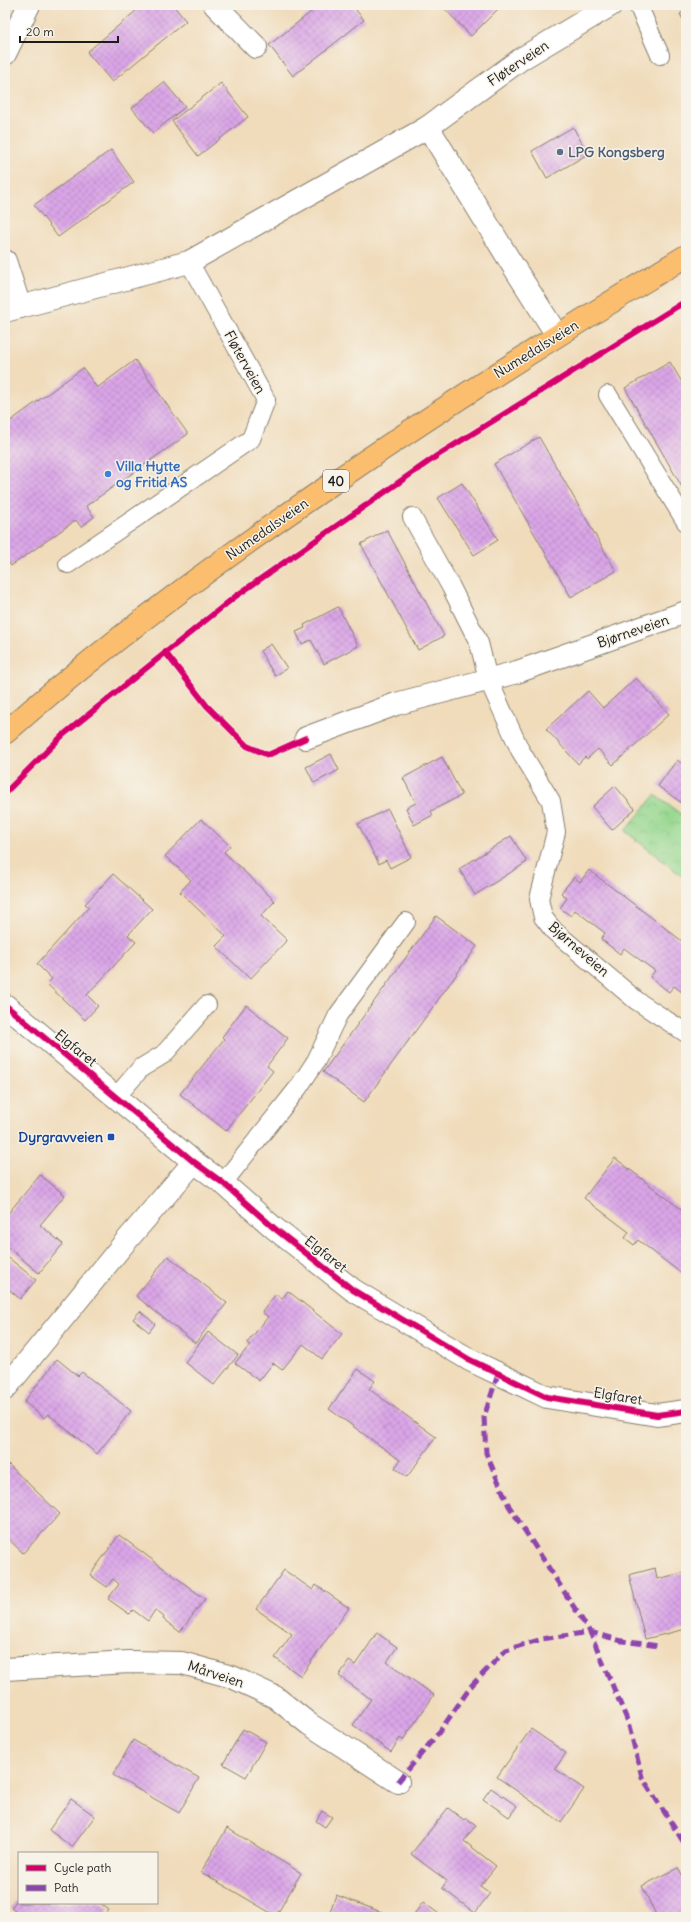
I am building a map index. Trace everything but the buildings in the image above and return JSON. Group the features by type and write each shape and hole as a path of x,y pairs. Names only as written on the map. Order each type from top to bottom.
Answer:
{"main road":[{"name":"Numedalsveien","path":"5,733 109,645 270,526 392,442 557,335 686,256"}],"street":[{"path":"5,54 29,5"},
{"path":"215,5 256,47"},
{"name":"Fløterveien","path":"12,309 189,262 428,127 521,59 611,5"},
{"path":"428,127 510,262 557,335"},
{"path":"5,261 12,309"},
{"name":"Bjørneveien","path":"306,738 396,704 517,672 686,612"},
{"name":"Elgfaret","path":"5,1005 194,1162 223,1183 274,1228 353,1290 470,1360 547,1397 657,1415 686,1411"},
{"path":"5,1389 116,1253 194,1162"},
{"name":"Mårveien","path":"5,1669 115,1663 182,1663 232,1677 275,1697 309,1724 398,1782"}],"lane":[{"path":"638,5 660,55"},
{"name":"Fløterveien","path":"68,564 251,439 266,400 189,262"},
{"path":"608,395 686,522"},
{"path":"412,517 451,587 479,643 488,679"},
{"name":"Bjørneveien","path":"488,679 520,750 551,801 556,832 539,899 543,917 554,931 637,1000 686,1033"},
{"path":"223,1183 298,1088 316,1061 338,1015 406,922"},
{"path":"116,1097 141,1068 164,1054 207,1005"}],"green space":[{"path":"655,795 686,818 686,879 625,831"}],"marked path":[{"path":"498,1374 484,1417 486,1453 509,1506 590,1632 628,1722 642,1777 686,1846"},
{"path":"398,1782 440,1731 472,1685 506,1650 542,1639 590,1632 622,1641 659,1646"}],"cycle path":[{"path":"5,793 63,735 236,596 438,455 686,301"},
{"path":"165,652 207,706 247,746 268,755 306,738"},
{"path":"5,1005 194,1162 223,1183 274,1228 353,1290 470,1360 547,1397 657,1415 686,1411"}],"place":[{"name":"LPG Kongsberg","path":"560,152"},
{"name":"Villa Hytte og Fritid AS","path":"108,474"},
{"name":"Dyrgravveien","path":"111,1137"}]}
